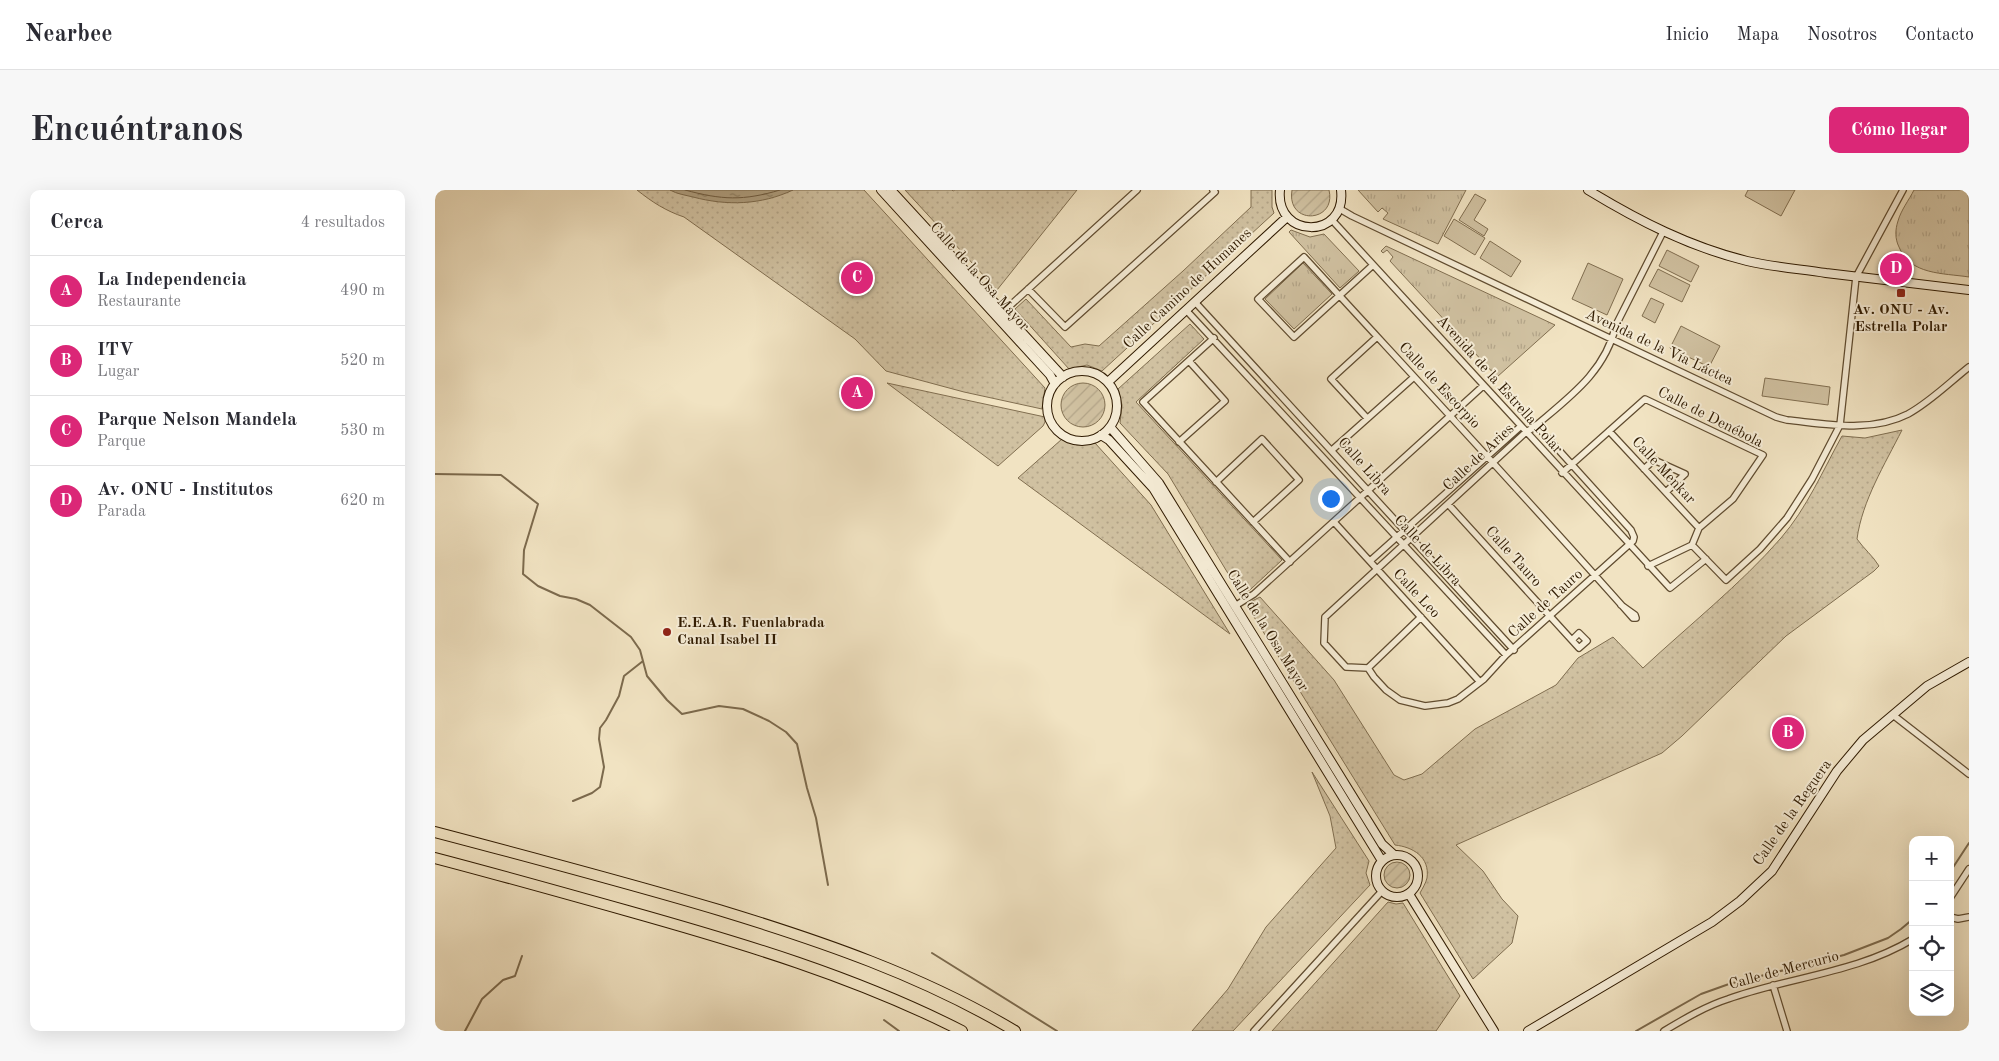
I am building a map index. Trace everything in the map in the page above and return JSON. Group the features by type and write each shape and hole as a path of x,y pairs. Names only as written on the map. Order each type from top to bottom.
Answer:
{"highway":[{"path":"435,832 670,895 829,946 915,980 985,1014 1015,1031"},
{"path":"435,858 710,934 786,958 898,1000 962,1031"}],"street":[{"name":"Calle de la Osa Mayor","path":"881,190 1050,375 1055,384"},
{"name":"Calle de la Osa Mayor","path":"891,190 1063,377"},
{"path":"1003,312 1137,190"},
{"path":"1028,289 1065,327 1215,192 1213,190"},
{"path":"1280,190 1281,204 1287,217 1304,227 1313,228 1323,226 1340,209 1342,200 1341,190"},
{"path":"1588,190 1663,232 1747,261 1856,277 1969,290"},
{"path":"1648,566 1692,545 1726,580 1760,549 1787,518 1812,479 1840,425 1856,277 1903,190"},
{"name":"Avenida de la Vía Láctea","path":"1340,209 1776,417 1787,420 1840,425 1875,425 1889,422 1909,413 1969,366"},
{"name":"Calle Camino de Humanes","path":"1108,382 1287,217"},
{"name":"Avenida de la Estrella Polar","path":"1331,220 1562,473 1670,588 1706,559"},
{"name":"Calle de Aries","path":"1368,668 1346,667 1324,643 1325,617 1526,432 1591,378 1602,363 1613,340 1617,326 1663,232"},
{"name":"Calle de Escorpio","path":"1373,266 1339,295 1294,337 1258,299 1304,257 1339,295 1377,337 1450,416 1621,605"},
{"name":"Calle Libra","path":"1195,302 1514,650"},
{"name":"Calle de Libra","path":"1186,310 1214,338 1506,656"},
{"path":"1367,418 1331,379 1377,337"},
{"path":"1214,338 1143,402 1289,562"},
{"path":"1179,442 1225,401 1189,361"},
{"path":"1081,371 1100,376 1108,382 1116,396 1117,404 1114,420 1110,427 1101,435 1088,440 1075,440 1057,430 1049,414 1048,400 1055,384 1063,377 1081,371"},
{"path":"1332,450 1414,377"},
{"path":"1235,606 1254,594 1483,386"},
{"name":"Calle de Denébola","path":"1562,473 1645,399 1763,455 1733,499 1699,528 1692,545"},
{"path":"1536,425 1633,532 1633,541 1629,545"},
{"name":"Calle de Aries","path":"1370,562 1521,426"},
{"name":"Calle de la Osa Mayor","path":"1110,427 1159,483 1382,844 1393,854"},
{"name":"Calle Menkar","path":"1609,431 1699,528"},
{"name":"Calle de la Osa Mayor","path":"1101,435 1109,440 1153,488 1382,861"},
{"path":"1216,482 1262,439 1299,480 1253,522"},
{"path":"1644,468 1654,460 1685,474 1666,492"},
{"name":"Calle Tauro","path":"1448,504 1550,617 1571,640 1579,648 1587,641 1579,633 1571,640"},
{"name":"Calle Leo","path":"1334,522 1480,682"},
{"name":"Calle de Tauro","path":"1480,682 1506,656 1629,545"},
{"path":"1421,617 1368,668 1380,683 1400,700 1425,706 1448,703 1465,694 1480,682"},
{"name":"Calle de la Reguera","path":"1528,1031 1712,922 1740,901 1772,870 1841,767 1863,740 1927,686 1969,662"},
{"path":"1893,715 1969,774"},
{"path":"1393,854 1405,856 1416,866 1418,873 1417,882 1409,894 1396,897 1383,891 1377,880 1377,870 1382,861 1393,854"},
{"path":"1954,892 1969,869"},
{"path":"1254,1031 1383,891"},
{"path":"1409,894 1494,1031"},
{"path":"1954,918 1969,917"},
{"name":"Calle de Mercurio","path":"1664,1031 1721,1002 1863,962 1891,952 1909,941"},
{"path":"1773,986 1787,1031"}],"green space":[{"path":"637,190 864,190 1045,388 1042,409 964,392 886,371 855,339 684,217 659,206"},
{"path":"905,190 953,191 1077,190 997,290"},
{"path":"1251,190 1272,190 1274,213 1102,371 1087,365 1069,369 1015,309 1026,299 1071,347 1085,344 1099,346 1251,207"},
{"path":"1292,190 1329,190 1329,201 1326,209 1319,214 1303,215 1296,210 1292,202"},
{"path":"1358,190 1466,190 1438,244 1383,219 1388,213 1382,208 1378,212"},
{"path":"1748,190 1795,190 1781,216 1745,196"},
{"path":"1914,190 1969,190 1969,277 1928,271 1911,263 1904,256 1897,241 1896,228 1901,213"},
{"path":"1475,194 1486,200 1474,220 1488,229 1484,236 1459,220"},
{"path":"1454,219 1485,238 1475,255 1444,236"},
{"path":"1291,230 1310,237 1324,234 1359,271 1340,288 1289,232"},
{"path":"1490,241 1521,261 1511,277 1480,258"},
{"path":"1386,246 1555,325 1497,377 1390,261 1393,257 1387,250 1383,253 1381,251"},
{"path":"1667,250 1699,266 1691,282 1659,266"},
{"path":"1303,263 1332,294 1294,329 1265,299"},
{"path":"1588,263 1623,279 1607,315 1572,299"},
{"path":"1658,269 1690,285 1682,302 1649,286"},
{"path":"1651,298 1664,304 1655,323 1642,316"},
{"path":"1190,324 1204,339 1136,402 1282,560 1251,589 1241,595 1168,474 1120,423 1122,405 1118,389"},
{"path":"1681,326 1720,346 1709,367 1670,348"},
{"path":"1765,378 1830,387 1828,405 1762,396"},
{"path":"887,383 1045,417 1045,422 1043,426 998,466"},
{"path":"1079,383 1087,383 1099,389 1105,405 1099,421 1087,427 1079,427 1067,421 1061,409 1061,401 1067,389"},
{"path":"1902,430 1869,497 1857,539 1879,566 1874,571 1786,636 1662,753 1456,845 1483,871 1502,899 1518,916 1512,943 1473,979 1420,893 1427,878 1426,864 1423,859 1419,854 1408,848 1395,845 1246,604 1260,597 1334,680 1394,775 1404,780 1422,774 1475,729 1556,685 1578,658 1613,637 1643,668 1732,588 1781,538 1807,502 1842,436 1865,438"},
{"path":"1062,439 1077,445 1095,443 1151,505 1230,634 1018,478"},
{"path":"1312,772 1369,861 1366,873 1370,885 1233,1031 1192,1031 1228,989 1266,927 1336,848 1330,816"},
{"path":"1397,862 1406,866 1410,875 1406,884 1397,888 1388,884 1384,875 1388,866"},
{"path":"1388,902 1403,903 1460,996 1436,1031 1272,1031"}],"water":[{"path":"670,190 793,190 769,199 731,203 706,200"}],"waterway":[{"path":"435,474 501,475 538,504 524,550 523,574 538,586 560,596 576,599 590,605 631,637 640,650 647,676 667,700 682,714 719,706 743,709 769,721 786,732 797,744 816,818 828,885"},
{"path":"573,801 592,793 600,787 604,767 599,739 600,728 619,696 624,676 643,661"},
{"path":"1954,866 1969,843"},
{"path":"1636,1031 1701,994 1729,984 1844,955 1888,938 1909,922"},
{"path":"932,953 1057,1031"},
{"path":"465,1031 482,999 503,980 515,976 522,956"},
{"path":"884,1020 899,1031"}],"place":[{"name":"Av. ONU - Institutos","path":"1896,269"},
{"name":"Parque Nelson Mandela","path":"857,278"},
{"name":"Av. ONU - Av. Estrella Polar","path":"1901,293"},
{"name":"La Independencia","path":"857,393"},
{"name":"E.E.A.R. Fuenlabrada Canal Isabel II","path":"667,632"},
{"name":"ITV","path":"1788,733"}]}
